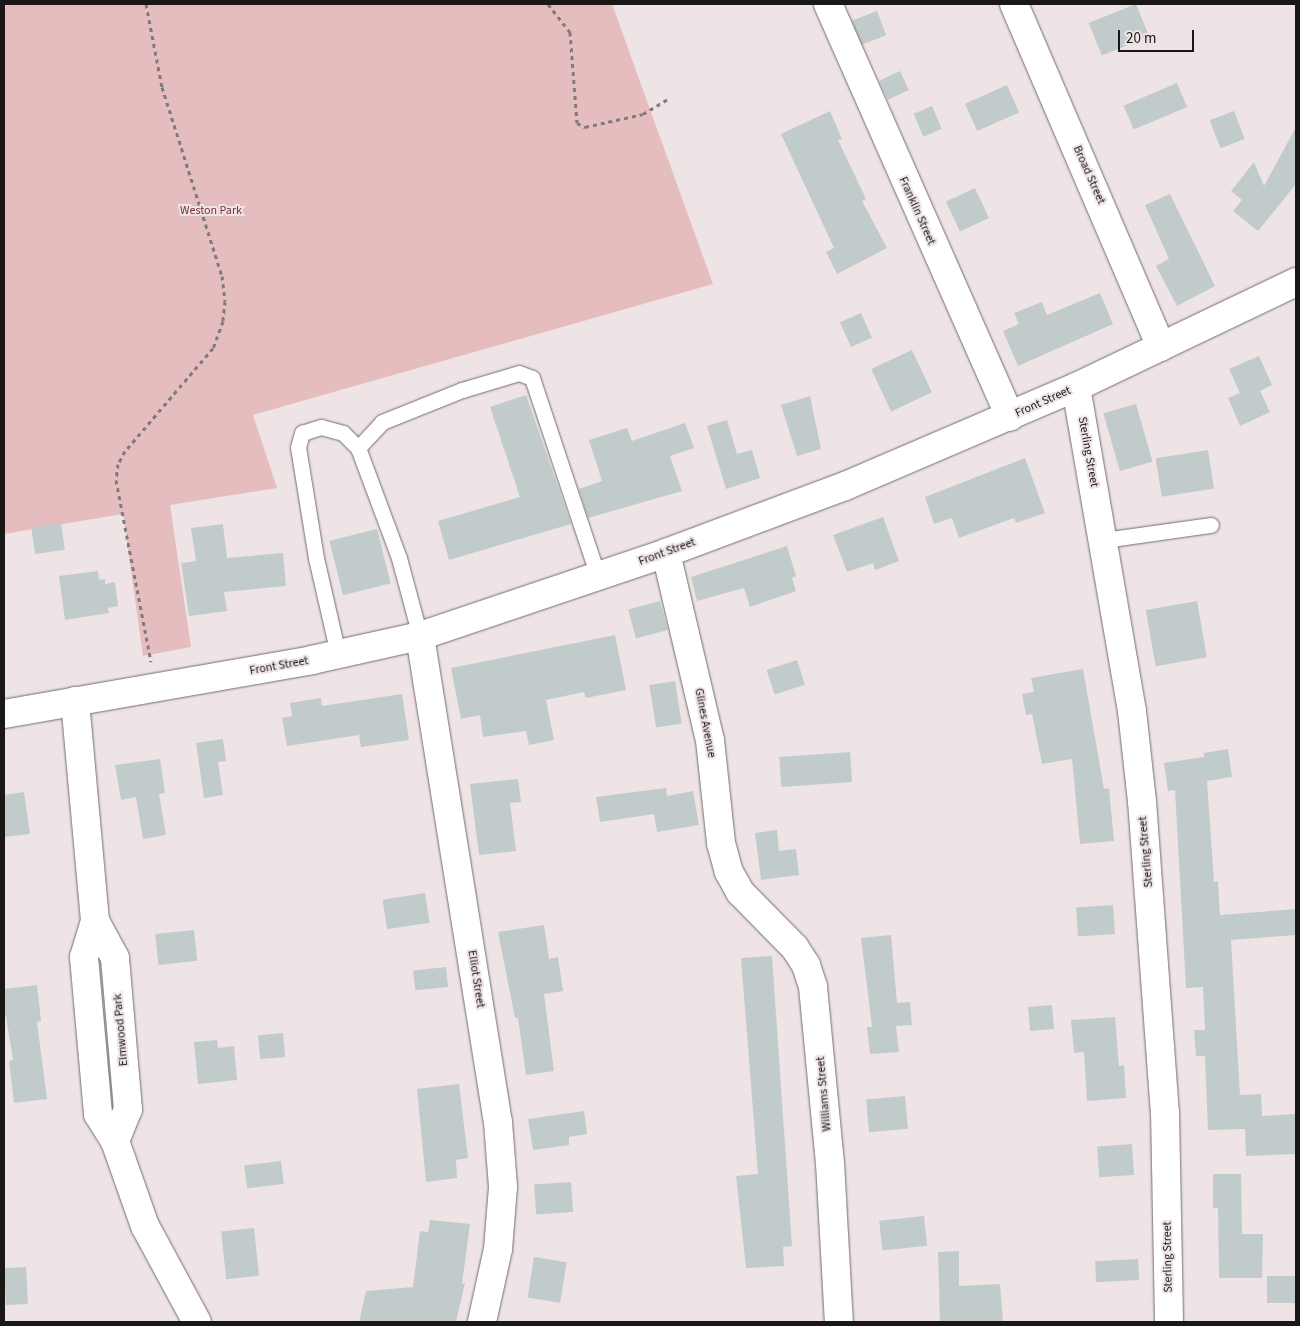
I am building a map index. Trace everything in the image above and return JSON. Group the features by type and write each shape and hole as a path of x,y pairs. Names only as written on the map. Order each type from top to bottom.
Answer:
{"street":[{"name":"Franklin Street","path":"828,4 1010,417"},
{"name":"Broad Street","path":"1014,4 1161,347"},
{"name":"Front Street","path":"4,714 338,654 420,636 666,554 845,486 1010,417 1296,282"},
{"name":"Sterling Street","path":"1076,387 1104,540 1132,711 1142,801 1165,1112 1169,1322"},
{"name":"Glines Avenue","path":"666,554 710,740 721,843 729,872 740,892"},
{"name":"Elliot Street","path":"420,636 498,1122 503,1187 498,1249 482,1322"},
{"path":"75,701 95,921 84,957 98,1114 115,1141 145,1226 197,1322"},
{"name":"Williams Street","path":"740,892 795,948 806,965 813,987 830,1163 840,1322"}],"lane":[{"path":"358,448 382,422 462,390 519,373 532,378 598,576"},
{"path":"338,654 316,558 298,446 302,432 321,427 343,433 358,448 399,558 420,636"},
{"path":"1104,540 1211,524"}],"path":[{"path":"146,4 162,87 222,276 225,301 222,322 213,348 125,450 118,464 116,480 155,687"},
{"path":"548,4 570,32 577,123 585,127 643,114 670,98"}],"green space":[{"name":"Weston Park","path":"4,4 612,4 713,284 253,415 277,488 170,505 191,647 143,656 123,514 4,534"}],"building":[{"path":"1136,4 1149,36 1102,56 1089,23"},
{"path":"877,11 886,35 861,45 852,21"},
{"path":"900,71 909,90 888,100 879,81"},
{"path":"1177,83 1187,107 1134,130 1124,106"},
{"path":"1007,85 1019,112 977,131 965,104"},
{"path":"932,106 942,129 923,137 914,114"},
{"path":"830,111 842,139 838,140 866,199 862,201 887,248 837,274 826,252 834,248 781,134"},
{"path":"1234,111 1245,139 1220,148 1210,120"},
{"path":"1296,127 1296,184 1258,231 1233,211 1242,200 1231,191 1254,162 1264,186"},
{"path":"975,188 989,218 960,231 946,202"},
{"path":"1170,194 1215,286 1177,306 1156,266 1169,259 1145,205"},
{"path":"1100,293 1113,324 1018,366 1003,331 1019,324 1014,313 1042,302 1047,315"},
{"path":"861,313 872,338 851,347 840,322"},
{"path":"912,350 932,393 891,412 871,369"},
{"path":"1259,356 1272,385 1260,391 1270,412 1240,426 1228,398 1240,393 1229,369"},
{"path":"526,395 571,524 449,560 438,521 520,497 490,407"},
{"path":"810,396 821,449 797,456 781,405"},
{"path":"1136,404 1153,462 1120,471 1103,413"},
{"path":"727,420 737,454 752,450 760,478 726,489 707,426"},
{"path":"685,423 694,448 670,456 682,491 588,518 579,489 602,481 589,440 627,428 632,441"},
{"path":"1208,450 1214,489 1162,497 1156,458"},
{"path":"1025,458 1045,513 1016,523 1014,518 959,538 952,518 934,524 925,497"},
{"path":"883,517 899,561 875,570 873,563 847,572 833,535"},
{"path":"61,523 65,550 35,554 31,527"},
{"path":"223,524 227,558 283,553 286,586 224,592 227,611 189,616 181,563 196,561 191,528"},
{"path":"377,529 391,583 343,595 329,541"},
{"path":"787,546 796,576 792,578 796,591 750,607 744,588 697,601 691,577"},
{"path":"98,571 99,580 105,579 105,584 115,582 118,606 108,608 109,613 65,620 59,576"},
{"path":"660,601 668,630 636,639 628,610"},
{"path":"1197,601 1207,657 1156,666 1146,610"},
{"path":"615,635 626,690 586,698 584,692 546,700 554,740 529,745 526,731 483,737 480,715 461,719 451,668"},
{"path":"797,660 805,685 775,695 767,670"},
{"path":"1083,669 1104,789 1109,788 1114,841 1080,844 1072,759 1042,764 1032,714 1026,715 1022,694 1034,692 1031,678"},
{"path":"675,681 682,723 656,728 649,685"},
{"path":"402,694 409,740 361,747 359,735 287,746 282,718 292,716 290,703 321,698 322,706"},
{"path":"223,739 226,761 218,762 223,795 204,798 196,743"},
{"path":"1228,749 1232,777 1207,781 1214,882 1218,881 1220,915 1296,909 1296,935 1231,940 1240,1095 1261,1094 1262,1116 1296,1114 1296,1154 1246,1156 1245,1129 1208,1130 1205,1056 1196,1056 1194,1030 1205,1030 1203,987 1186,988 1175,790 1168,791 1164,763 1204,757 1204,753"},
{"path":"850,752 852,782 781,787 779,757"},
{"path":"160,759 165,793 159,794 166,835 143,839 136,797 121,800 115,765"},
{"path":"518,779 521,802 510,803 516,851 479,855 470,784"},
{"path":"666,788 667,796 693,791 699,825 657,832 654,814 600,822 596,797"},
{"path":"24,792 30,834 4,837 4,795"},
{"path":"777,830 779,851 796,849 799,875 761,880 755,833"},
{"path":"425,893 430,923 387,929 383,900"},
{"path":"1113,905 1115,934 1078,937 1076,908"},
{"path":"544,925 549,959 558,957 563,991 544,994 554,1071 526,1075 518,1018 515,1018 498,932"},
{"path":"194,930 197,961 158,965 155,934"},
{"path":"891,935 897,1003 910,1002 912,1025 896,1026 899,1052 870,1054 867,1027 872,1027 861,938"},
{"path":"772,956 792,1246 783,1247 784,1266 746,1268 736,1176 758,1174 741,958"},
{"path":"446,967 448,987 415,990 413,970"},
{"path":"37,985 41,1021 37,1022 47,1099 14,1103 9,1061 13,1060 6,1016 4,1017 4,989"},
{"path":"1052,1005 1054,1029 1030,1031 1028,1007"},
{"path":"1115,1017 1119,1066 1124,1065 1126,1098 1087,1101 1084,1052 1074,1053 1071,1020"},
{"path":"283,1033 285,1057 260,1059 258,1035"},
{"path":"217,1040 218,1048 234,1046 237,1080 198,1084 194,1042"},
{"path":"459,1084 468,1158 456,1160 457,1178 426,1182 417,1089"},
{"path":"905,1096 908,1129 869,1132 866,1099"},
{"path":"584,1111 587,1134 569,1137 569,1145 533,1150 528,1119"},
{"path":"1132,1144 1134,1175 1099,1177 1097,1146"},
{"path":"281,1161 284,1184 247,1188 244,1166"},
{"path":"1213,1174 1241,1174 1242,1234 1263,1234 1262,1278 1219,1278 1218,1208 1213,1208"},
{"path":"571,1182 573,1212 536,1215 534,1185"},
{"path":"924,1216 927,1246 882,1251 879,1221"},
{"path":"430,1220 470,1224 462,1284 465,1283 456,1322 359,1322 366,1291 413,1287 420,1231 428,1232"},
{"path":"254,1228 259,1276 226,1279 221,1231"},
{"path":"959,1251 959,1286 1000,1284 1003,1322 940,1322 938,1252"},
{"path":"534,1257 567,1262 560,1303 528,1297"},
{"path":"1138,1259 1139,1280 1096,1282 1095,1261"},
{"path":"26,1267 28,1304 6,1305 4,1268"},
{"path":"1267,1276 1296,1276 1296,1303 1267,1303"}]}
